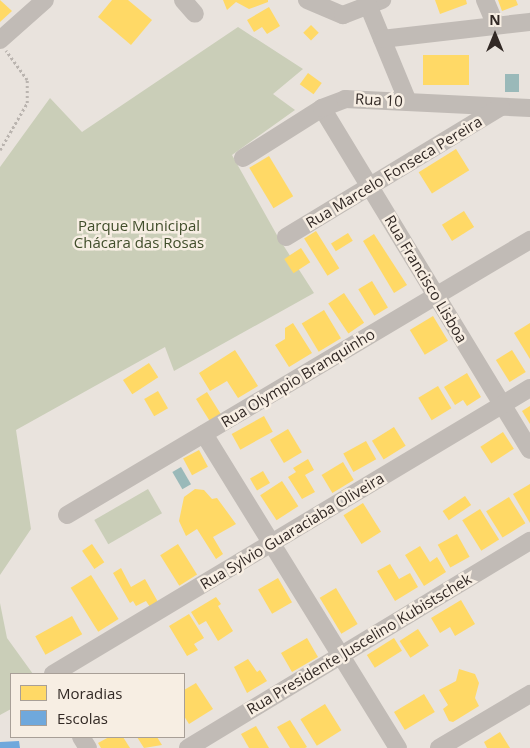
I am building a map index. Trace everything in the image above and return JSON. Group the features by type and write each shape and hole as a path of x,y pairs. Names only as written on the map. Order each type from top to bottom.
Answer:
{"street":[{"path":"3,45 45,0"},
{"path":"183,0 195,14"},
{"path":"307,0 343,15 372,2 382,39 408,102"},
{"path":"485,0 496,26"},
{"path":"382,39 530,22"},
{"name":"Rua 10","path":"243,158 322,108 345,99 530,108"},
{"name":"Rua Marcelo Fonseca Pereira","path":"286,237 501,107"},
{"name":"Rua Francisco Lisboa","path":"322,108 530,450"},
{"name":"Rua Olympio Branquinho","path":"67,515 530,240"},
{"name":"Rua Sylvio Guaraciaba Oliveira","path":"55,673 530,388"},
{"path":"204,434 398,748"},
{"name":"Rua Presidente Juscelino Kubistschek","path":"188,748 530,541"},
{"path":"439,748 530,694"}],"path":[{"path":"0,150 27,103 27,80 3,45"}],"green space":[{"name":"Parque Municipal Chácara das Rosas","path":"238,27 303,69 273,94 295,110 232,155 278,237 314,293 174,371 165,347 16,430 31,529 0,575 0,167 50,98 82,132"},
{"path":"148,489 162,513 108,544 94,520"},
{"path":"0,603 7,638 32,673 10,673 10,710 0,715"}],"water":[{"path":"505,74 519,74 519,92 505,92"},
{"path":"181,467 191,484 182,489 172,472"}],"building: Moradias":[{"path":"0,0 12,11 0,22"},
{"path":"112,0 128,0 152,20 131,45 98,17"},
{"path":"223,0 268,0 268,2 249,9 236,2 227,10"},
{"path":"435,0 466,0 467,4 440,14"},
{"path":"498,0 516,0 518,5 502,11"},
{"path":"269,7 280,26 267,34 262,27 254,32 247,20"},
{"path":"311,25 319,33 311,41 303,33"},
{"path":"423,55 469,55 469,85 423,85"},
{"path":"308,73 322,83 314,94 300,84"},
{"path":"456,149 469,170 432,194 419,172"},
{"path":"269,156 293,196 273,208 249,168"},
{"path":"464,211 474,227 452,241 442,225"},
{"path":"316,231 339,268 327,276 304,238"},
{"path":"348,233 353,241 336,251 331,244"},
{"path":"374,234 407,285 394,293 363,241"},
{"path":"301,248 310,262 293,273 284,259"},
{"path":"372,281 388,308 374,316 358,289"},
{"path":"344,293 364,323 348,333 328,304"},
{"path":"324,310 341,338 319,352 302,323"},
{"path":"433,316 448,341 425,355 410,330"},
{"path":"293,323 312,353 289,367 275,345 285,339 285,328"},
{"path":"530,323 530,359 514,333"},
{"path":"235,350 258,386 238,398 227,381 210,391 199,373"},
{"path":"512,350 526,372 510,382 496,360"},
{"path":"149,363 158,377 132,394 123,380"},
{"path":"467,373 481,397 467,406 463,400 455,405 444,387"},
{"path":"438,386 451,408 432,420 418,398"},
{"path":"158,391 168,408 154,416 144,399"},
{"path":"207,392 222,416 211,423 196,399"},
{"path":"530,406 530,424 522,411"},
{"path":"264,416 273,432 240,450 232,434"},
{"path":"394,427 406,446 384,459 372,441"},
{"path":"288,429 302,452 284,463 270,440"},
{"path":"503,432 514,449 491,463 480,447"},
{"path":"366,441 376,459 353,472 343,454"},
{"path":"199,450 208,467 192,475 183,458"},
{"path":"308,459 314,470 305,475 315,492 302,499 288,477 296,472 293,468"},
{"path":"343,462 354,480 332,493 322,475"},
{"path":"263,471 270,483 257,491 250,478"},
{"path":"282,481 298,506 277,520 260,495"},
{"path":"530,484 530,523 513,494"},
{"path":"195,489 204,490 212,499 217,498 236,524 213,537 223,554 216,559 197,529 186,536 179,521 184,497"},
{"path":"465,496 471,505 449,520 443,511"},
{"path":"509,497 525,523 503,538 486,511"},
{"path":"363,503 381,532 362,544 343,515"},
{"path":"480,509 499,540 481,551 462,520"},
{"path":"457,534 470,557 450,567 438,545"},
{"path":"92,544 104,562 94,569 82,551"},
{"path":"178,544 197,575 179,586 160,555"},
{"path":"420,546 430,562 437,557 446,572 424,586 405,555"},
{"path":"390,564 399,579 410,573 418,587 395,601 377,571"},
{"path":"121,568 131,587 145,579 158,602 150,607 146,601 136,606 133,601 130,603 113,573"},
{"path":"91,575 119,619 98,632 71,588"},
{"path":"278,578 292,602 272,614 258,590"},
{"path":"336,588 358,624 341,634 320,598"},
{"path":"216,597 221,604 218,606 233,631 218,641 206,621 199,625 191,612"},
{"path":"461,600 475,624 455,636 450,627 440,633 431,618"},
{"path":"189,614 204,638 194,644 198,650 187,656 169,626"},
{"path":"72,616 82,634 45,655 35,636"},
{"path":"418,629 429,646 410,658 400,641"},
{"path":"307,638 318,657 292,672 281,653"},
{"path":"394,638 402,651 375,668 367,655"},
{"path":"248,659 257,672 260,670 267,681 247,693 234,667"},
{"path":"459,669 475,674 479,683 475,698 479,706 453,722 449,721 443,709 448,705 439,690 456,681"},
{"path":"196,683 213,709 189,724 185,718 185,689"},
{"path":"424,694 435,712 405,730 394,712"},
{"path":"325,704 341,730 317,746 300,719"},
{"path":"290,720 307,747 290,748 277,727"},
{"path":"256,726 269,748 249,748 241,734"},
{"path":"500,732 510,748 487,748 484,742"},
{"path":"107,738 124,738 130,748 101,748 98,743"},
{"path":"138,738 158,738 162,745 144,748"}],"building: Escolas":[{"path":"19,741 20,748 0,748 0,742"}]}
